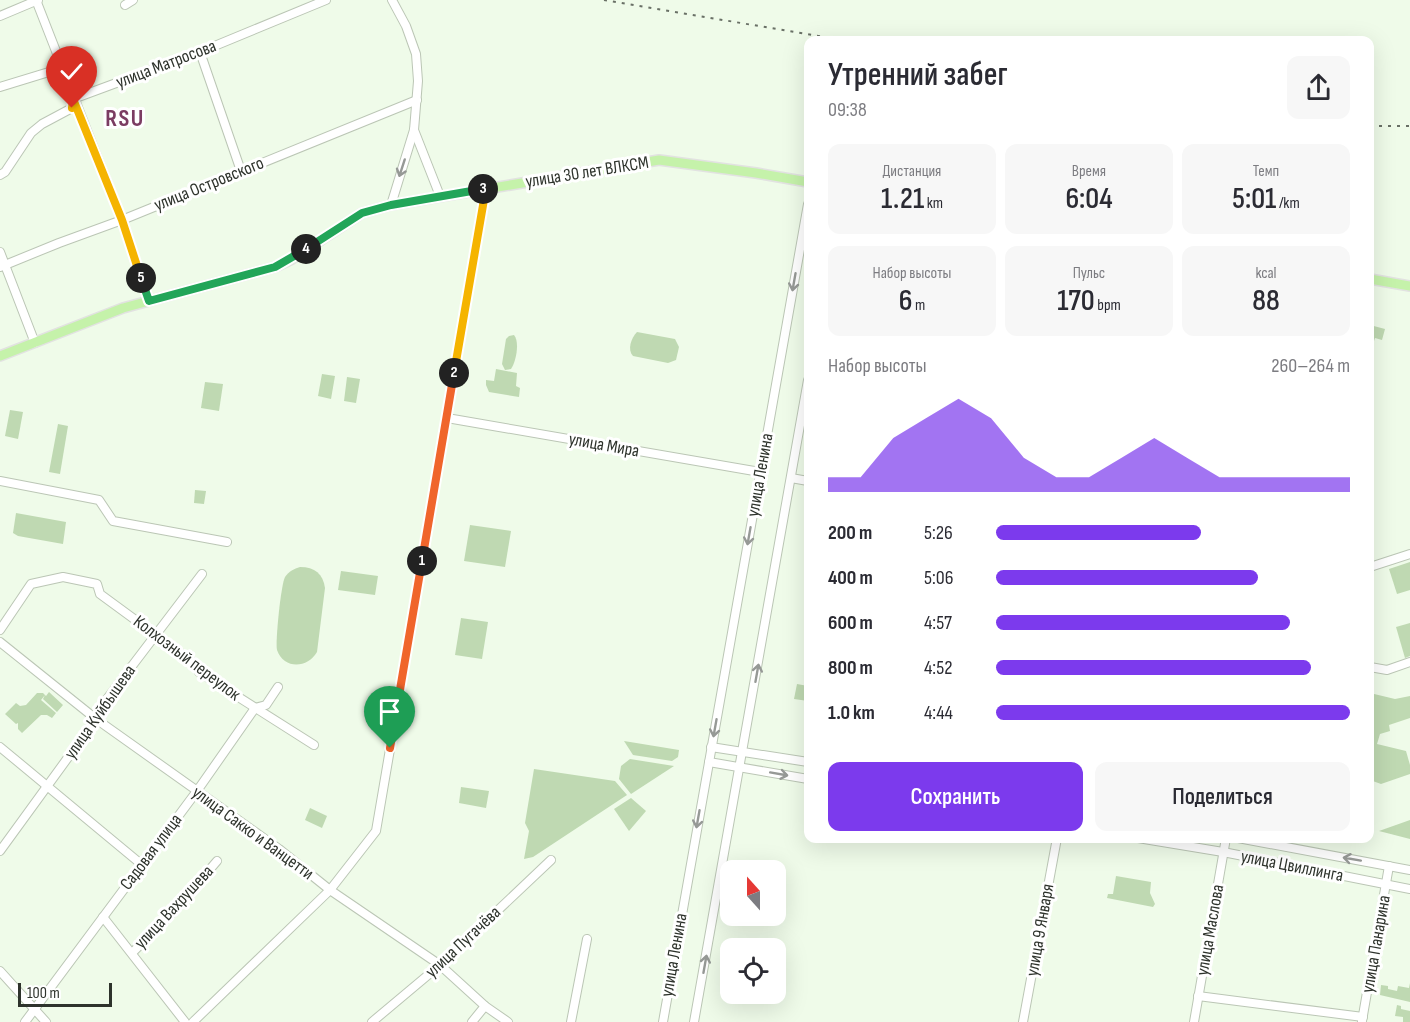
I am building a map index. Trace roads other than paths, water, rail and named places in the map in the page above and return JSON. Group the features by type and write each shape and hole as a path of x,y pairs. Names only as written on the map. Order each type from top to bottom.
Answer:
{"main road":[{"name":"улица 30 лет ВЛКСМ","path":"0,356 94,318 275,267 292,259 362,213 391,205 659,160 700,164 804,181"},
{"path":"1374,280 1410,286"}],"street":[{"path":"0,16 37,0 73,99 122,220 149,301"},
{"path":"125,5 133,0"},
{"name":"улица Матросова","path":"0,175 5,172 31,133 42,124 72,108 73,99 200,52 327,0"},
{"path":"391,205 414,130 418,67 406,26 392,0"},
{"path":"200,52 241,171"},
{"path":"0,87 62,68"},
{"name":"улица Островского","path":"3,266 417,100"},
{"path":"414,130 440,196"},
{"path":"193,1022 330,890 376,831 486,188"},
{"name":"улица Ленина","path":"663,1022 804,226"},
{"path":"0,252 3,266 35,343"},
{"name":"улица Ленина","path":"694,1022 804,403"},
{"name":"улица Мира","path":"447,418 760,472"},
{"path":"791,478 804,480"},
{"path":"0,482 99,500 113,521 227,542"},
{"path":"1374,566 1410,554"},
{"name":"улица Куйбышева","path":"0,851 96,719 100,708 202,574"},
{"name":"Колхозный переулок","path":"0,630 31,584 63,577 97,584 100,594 194,663 199,672 314,745"},
{"name":"улица Сакко и Ванцетти","path":"0,642 96,719 279,849 330,890 440,965 485,1006 508,1022"},
{"path":"1374,668 1387,670 1410,662"},
{"name":"Садовая улица","path":"25,1022 197,791 255,708 266,705 278,687"},
{"path":"0,747 141,864"},
{"path":"711,747 804,761"},
{"path":"709,762 804,778"},
{"name":"улица 9 Января","path":"1023,1022 1056,843"},
{"name":"улица Цвиллинга","path":"1168,843 1410,889"},
{"name":"улица Маслова","path":"1194,1022 1225,843"},
{"name":"улица Цвиллинга","path":"1265,843 1410,870"},
{"name":"улица Пугачёва","path":"372,1022 440,965 551,860"},
{"name":"улица Вахрушева","path":"132,953 176,909 217,861"},
{"name":"улица Панарина","path":"1362,1020 1389,866"},
{"path":"103,917 185,1022"},
{"path":"572,1022 587,939"},
{"path":"0,971 46,1022"},
{"path":"1198,996 1362,1020"},
{"path":"472,1022 485,1006"}],"railway":[{"path":"604,0 818,36"},
{"path":"1374,126 1410,126"}],"district":[{"name":"RSU","path":"125,118"}]}
